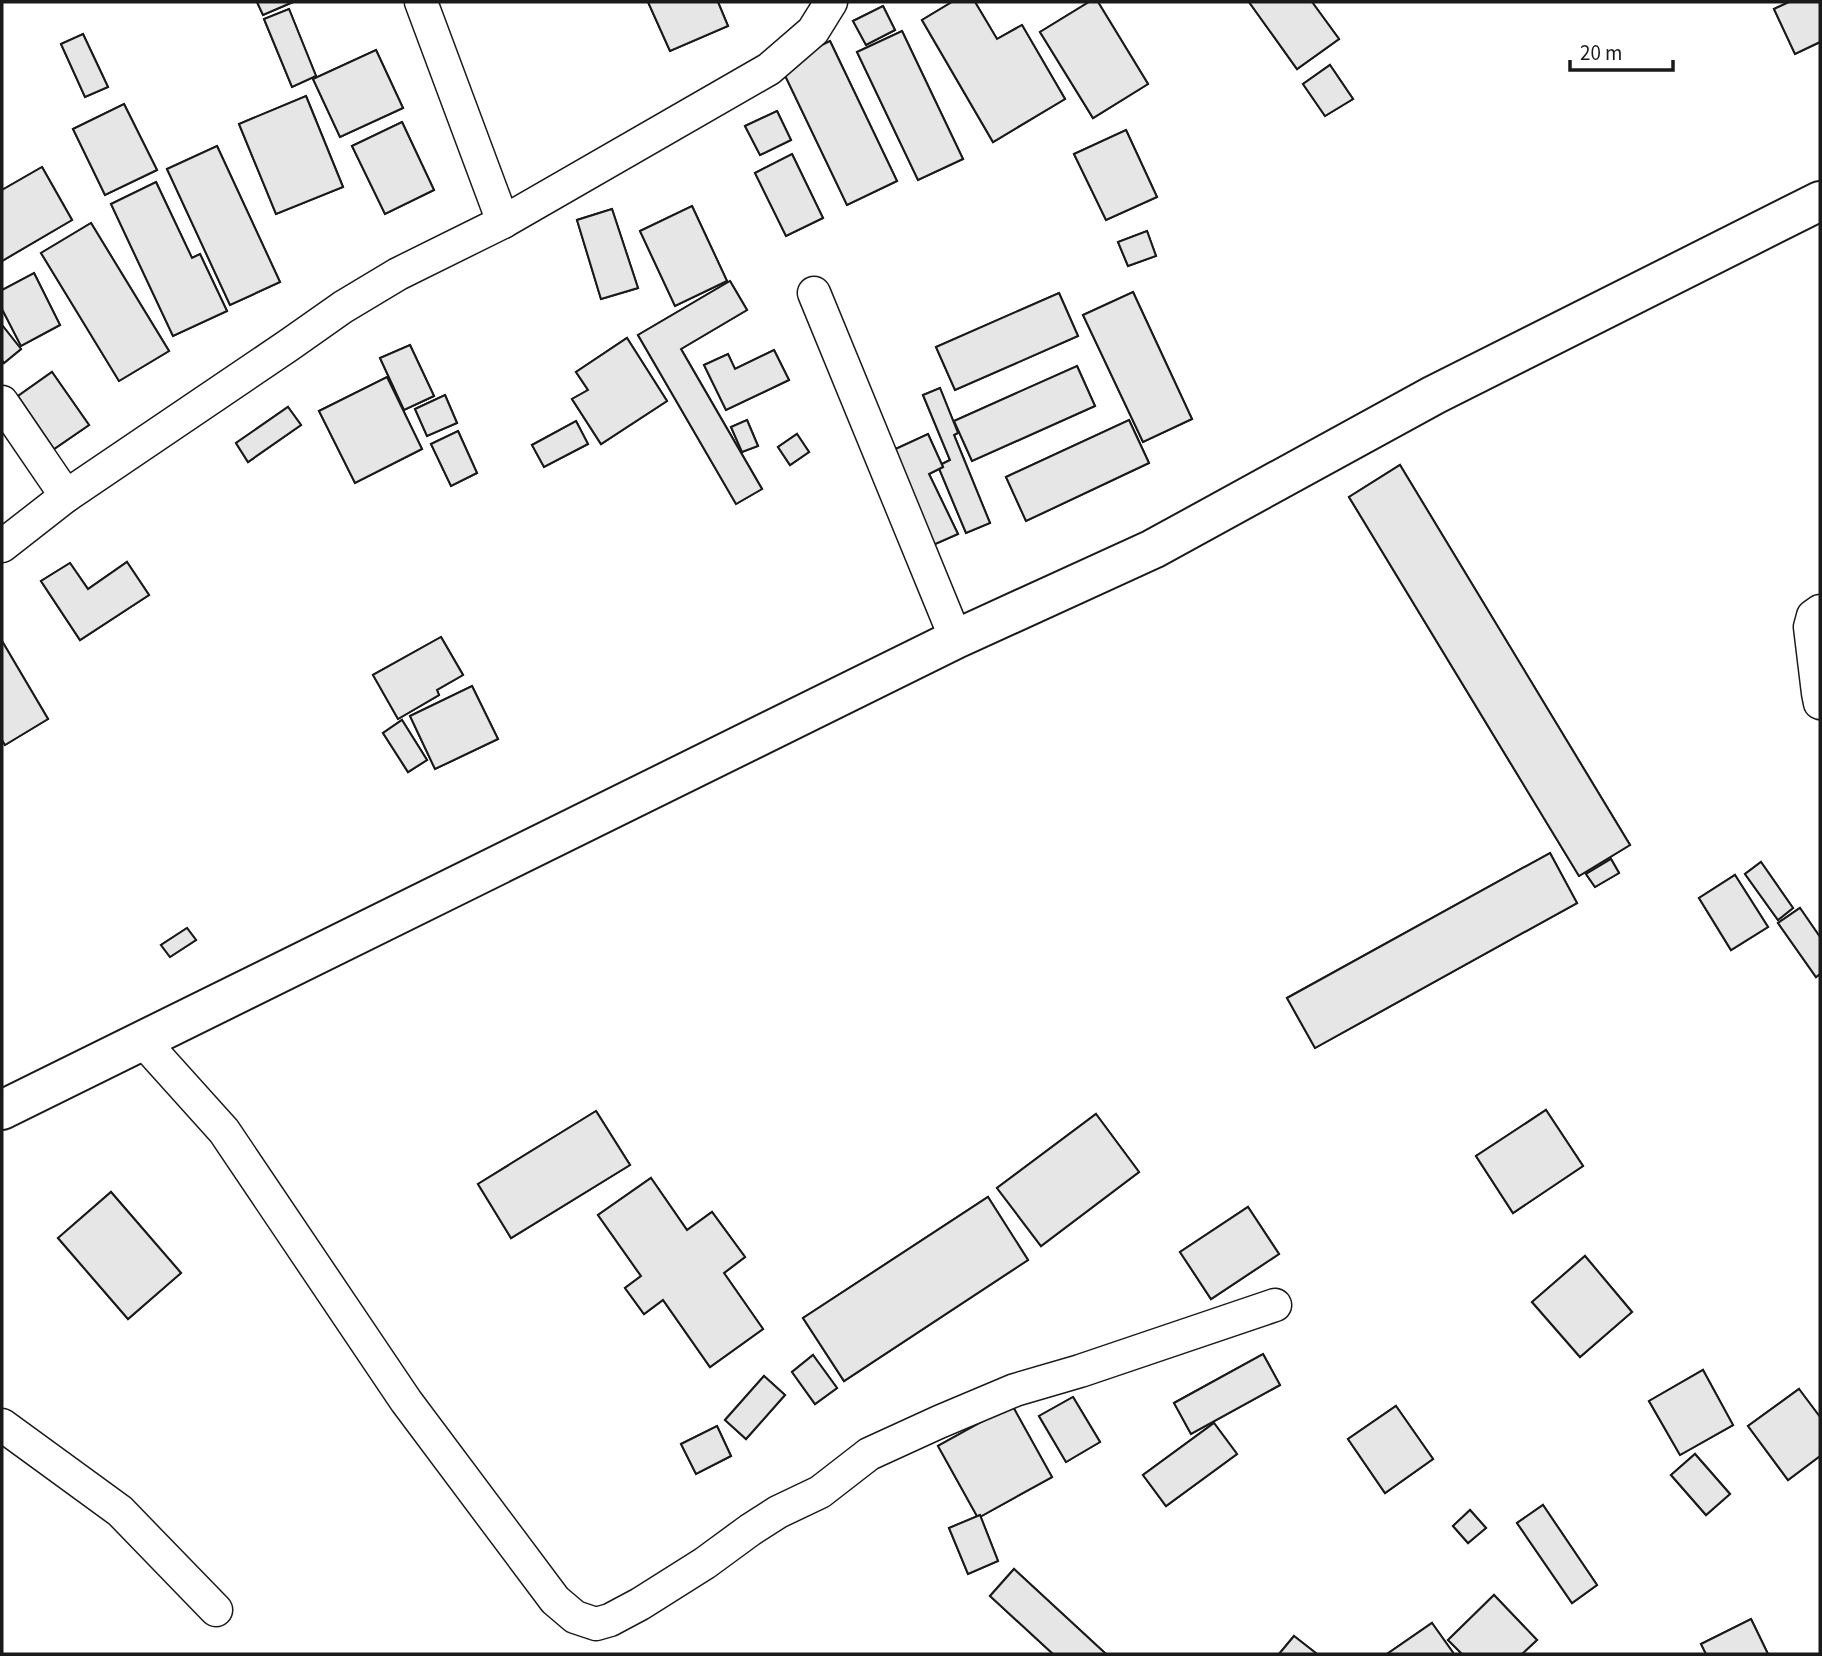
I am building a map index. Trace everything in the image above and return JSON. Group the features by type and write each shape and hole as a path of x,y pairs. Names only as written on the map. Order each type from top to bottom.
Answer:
{"main road":[{"path":"2,1110 956,639 1153,549 1434,395 1820,201"}],"street":[{"path":"421,2 503,222"},
{"path":"2,546 66,496 343,307 398,274 503,222 769,69 813,31 831,2"},
{"path":"814,293 956,639"},
{"path":"2,402 66,496"},
{"path":"1820,611 1813,616 1810,628 1820,703"},
{"path":"143,1041 224,1131 406,1401 555,1600 575,1617 596,1624 620,1615 673,1584 778,1512 820,1492 869,1454 1015,1390 1275,1306"},
{"path":"2,1425 120,1511 216,1609"}],"building":[{"path":"257,2 293,2 263,15"},
{"path":"257,2 293,2 263,15"},
{"path":"648,2 718,2 728,26 670,51"},
{"path":"648,2 718,2 728,26 670,51"},
{"path":"952,2 975,2 997,39 1022,25 1065,99 993,142 922,20"},
{"path":"952,2 975,2 997,39 1022,25 1065,99 993,142 922,20"},
{"path":"1089,2 1098,2 1148,84 1093,118 1040,32"},
{"path":"1089,2 1098,2 1148,84 1093,118 1040,32"},
{"path":"1249,2 1312,2 1339,39 1297,69"},
{"path":"1249,2 1312,2 1339,39 1297,69"},
{"path":"1789,2 1820,2 1820,42 1795,54 1774,9"},
{"path":"1789,2 1820,2 1820,42 1795,54 1774,9"},
{"path":"883,6 895,30 866,45 853,21"},
{"path":"883,6 895,30 866,45 853,21"},
{"path":"289,9 316,76 292,87 264,19"},
{"path":"289,9 316,76 292,87 264,19"},
{"path":"902,31 963,159 918,180 857,52"},
{"path":"902,31 963,159 918,180 857,52"},
{"path":"83,34 108,87 85,97 61,44"},
{"path":"83,34 108,87 85,97 61,44"},
{"path":"830,41 897,181 847,205 780,65"},
{"path":"830,41 897,181 847,205 780,65"},
{"path":"376,50 403,108 340,137 313,79"},
{"path":"376,50 403,108 340,137 313,79"},
{"path":"1330,65 1353,99 1325,116 1303,84"},
{"path":"1330,65 1353,99 1325,116 1303,84"},
{"path":"306,96 343,187 276,214 239,124"},
{"path":"306,96 343,187 276,214 239,124"},
{"path":"124,104 157,170 105,195 73,129"},
{"path":"124,104 157,170 105,195 73,129"},
{"path":"777,111 791,140 760,155 745,126"},
{"path":"777,111 791,140 760,155 745,126"},
{"path":"402,122 434,190 385,214 352,146"},
{"path":"402,122 434,190 385,214 352,146"},
{"path":"1126,130 1157,197 1106,220 1074,154"},
{"path":"1126,130 1157,197 1106,220 1074,154"},
{"path":"217,146 280,282 230,305 167,169"},
{"path":"217,146 280,282 230,305 167,169"},
{"path":"792,154 823,218 786,236 755,173"},
{"path":"792,154 823,218 786,236 755,173"},
{"path":"42,167 72,220 2,261 2,190"},
{"path":"42,167 72,220 2,261 2,190"},
{"path":"156,182 192,258 200,254 227,311 173,336 111,204"},
{"path":"156,182 192,258 200,254 227,311 173,336 111,204"},
{"path":"692,206 727,281 675,306 640,231"},
{"path":"692,206 727,281 675,306 640,231"},
{"path":"612,209 638,288 601,299 577,220"},
{"path":"612,209 638,288 601,299 577,220"},
{"path":"91,223 169,351 119,381 41,253"},
{"path":"91,223 169,351 119,381 41,253"},
{"path":"1147,231 1156,256 1128,266 1118,242"},
{"path":"1147,231 1156,256 1128,266 1118,242"},
{"path":"34,273 60,325 21,346 2,309 2,290"},
{"path":"34,273 60,325 21,346 2,309 2,290"},
{"path":"730,281 747,310 681,349 762,489 736,504 638,335"},
{"path":"730,281 747,310 681,349 762,489 736,504 638,335"},
{"path":"1133,292 1192,419 1143,442 1083,315"},
{"path":"1133,292 1192,419 1143,442 1083,315"},
{"path":"1059,293 1078,336 955,390 936,347"},
{"path":"1059,293 1078,336 955,390 936,347"},
{"path":"2,325 21,349 4,363 2,360"},
{"path":"2,325 21,349 4,363 2,360"},
{"path":"627,338 667,401 601,444 572,399 588,390 576,372"},
{"path":"627,338 667,401 601,444 572,399 588,390 576,372"},
{"path":"410,345 434,396 404,410 380,358"},
{"path":"410,345 434,396 404,410 380,358"},
{"path":"774,350 789,380 726,410 704,365 728,354 735,369"},
{"path":"774,350 789,380 726,410 704,365 728,354 735,369"},
{"path":"1077,366 1095,406 972,461 954,421"},
{"path":"1077,366 1095,406 972,461 954,421"},
{"path":"52,372 89,425 54,449 18,396"},
{"path":"52,372 89,425 54,449 18,396"},
{"path":"387,377 422,449 355,483 319,411"},
{"path":"387,377 422,449 355,483 319,411"},
{"path":"940,388 958,433 954,435 990,523 966,533 938,466 950,460 923,395"},
{"path":"940,388 958,433 954,435 990,523 966,533 938,466 950,460 923,395"},
{"path":"445,395 457,423 427,436 415,409"},
{"path":"445,395 457,423 427,436 415,409"},
{"path":"288,407 301,425 248,462 236,443"},
{"path":"288,407 301,425 248,462 236,443"},
{"path":"747,420 758,446 742,452 731,427"},
{"path":"747,420 758,446 742,452 731,427"},
{"path":"1129,420 1149,463 1026,521 1006,477"},
{"path":"1129,420 1149,463 1026,521 1006,477"},
{"path":"576,421 588,444 544,467 532,445"},
{"path":"576,421 588,444 544,467 532,445"},
{"path":"458,431 477,473 451,486 431,444"},
{"path":"458,431 477,473 451,486 431,444"},
{"path":"797,434 809,452 790,465 778,447"},
{"path":"797,434 809,452 790,465 778,447"},
{"path":"928,434 943,467 929,474 958,534 933,545 889,452"},
{"path":"928,434 943,467 929,474 958,534 933,545 889,452"},
{"path":"1400,465 1630,845 1579,876 1349,497"},
{"path":"1400,465 1630,845 1579,876 1349,497"},
{"path":"127,562 149,595 80,640 41,581 70,563 88,589"},
{"path":"127,562 149,595 80,640 41,581 70,563 88,589"},
{"path":"441,637 463,675 437,690 439,695 398,719 373,675"},
{"path":"441,637 463,675 437,690 439,695 398,719 373,675"},
{"path":"2,641 48,719 5,745 2,740"},
{"path":"2,641 48,719 5,745 2,740"},
{"path":"472,686 498,739 435,769 410,716"},
{"path":"472,686 498,739 435,769 410,716"},
{"path":"402,720 427,760 408,772 383,733"},
{"path":"402,720 427,760 408,772 383,733"},
{"path":"1550,853 1577,903 1315,1048 1287,998"},
{"path":"1550,853 1577,903 1315,1048 1287,998"},
{"path":"1611,859 1619,873 1595,887 1586,874"},
{"path":"1611,859 1619,873 1595,887 1586,874"},
{"path":"1761,862 1793,908 1778,920 1745,874"},
{"path":"1761,862 1793,908 1778,920 1745,874"},
{"path":"1735,875 1768,927 1731,950 1699,898"},
{"path":"1735,875 1768,927 1731,950 1699,898"},
{"path":"1800,908 1820,937 1820,974 1816,977 1778,923"},
{"path":"1800,908 1820,937 1820,974 1816,977 1778,923"},
{"path":"187,928 196,940 170,957 161,945"},
{"path":"187,928 196,940 170,957 161,945"},
{"path":"1546,1110 1583,1166 1513,1213 1476,1156"},
{"path":"1546,1110 1583,1166 1513,1213 1476,1156"},
{"path":"596,1111 630,1165 511,1238 478,1184"},
{"path":"596,1111 630,1165 511,1238 478,1184"},
{"path":"1096,1114 1139,1172 1041,1246 997,1188"},
{"path":"1096,1114 1139,1172 1041,1246 997,1188"},
{"path":"651,1178 687,1230 712,1212 745,1257 724,1273 763,1329 710,1367 663,1300 644,1314 625,1288 641,1276 598,1215"},
{"path":"651,1178 687,1230 712,1212 745,1257 724,1273 763,1329 710,1367 663,1300 644,1314 625,1288 641,1276 598,1215"},
{"path":"111,1192 181,1273 128,1319 58,1238"},
{"path":"111,1192 181,1273 128,1319 58,1238"},
{"path":"988,1197 1028,1260 844,1381 803,1318"},
{"path":"988,1197 1028,1260 844,1381 803,1318"},
{"path":"1248,1207 1279,1254 1211,1299 1180,1252"},
{"path":"1248,1207 1279,1254 1211,1299 1180,1252"},
{"path":"1585,1256 1632,1312 1580,1357 1532,1302"},
{"path":"1585,1256 1632,1312 1580,1357 1532,1302"},
{"path":"1263,1354 1280,1385 1191,1434 1174,1403"},
{"path":"1263,1354 1280,1385 1191,1434 1174,1403"},
{"path":"813,1355 837,1388 815,1404 792,1372"},
{"path":"813,1355 837,1388 815,1404 792,1372"},
{"path":"1703,1370 1733,1425 1680,1455 1649,1401"},
{"path":"1703,1370 1733,1425 1680,1455 1649,1401"},
{"path":"764,1376 785,1395 746,1439 725,1420"},
{"path":"764,1376 785,1395 746,1439 725,1420"},
{"path":"1799,1389 1820,1417 1820,1456 1788,1480 1748,1426"},
{"path":"1799,1389 1820,1417 1820,1456 1788,1480 1748,1426"},
{"path":"1073,1397 1100,1442 1066,1462 1039,1416"},
{"path":"1073,1397 1100,1442 1066,1462 1039,1416"},
{"path":"1012,1405 1052,1477 978,1518 938,1446"},
{"path":"1012,1405 1052,1477 978,1518 938,1446"},
{"path":"1396,1406 1433,1459 1385,1493 1348,1439"},
{"path":"1396,1406 1433,1459 1385,1493 1348,1439"},
{"path":"1214,1423 1237,1454 1166,1506 1143,1475"},
{"path":"1214,1423 1237,1454 1166,1506 1143,1475"},
{"path":"717,1426 731,1456 696,1474 681,1444"},
{"path":"717,1426 731,1456 696,1474 681,1444"},
{"path":"1695,1454 1730,1494 1706,1515 1671,1475"},
{"path":"1695,1454 1730,1494 1706,1515 1671,1475"},
{"path":"1543,1505 1597,1585 1572,1603 1517,1523"},
{"path":"1543,1505 1597,1585 1572,1603 1517,1523"},
{"path":"1470,1510 1486,1528 1468,1543 1453,1526"},
{"path":"1470,1510 1486,1528 1468,1543 1453,1526"},
{"path":"980,1515 998,1561 968,1574 949,1528"},
{"path":"980,1515 998,1561 968,1574 949,1528"},
{"path":"1014,1569 1106,1654 1053,1654 990,1596"},
{"path":"1014,1569 1106,1654 1053,1654 990,1596"},
{"path":"1494,1595 1537,1640 1522,1654 1462,1654 1448,1640"},
{"path":"1494,1595 1537,1640 1522,1654 1462,1654 1448,1640"},
{"path":"1751,1619 1768,1654 1706,1654 1701,1644"},
{"path":"1751,1619 1768,1654 1706,1654 1701,1644"},
{"path":"1432,1623 1454,1654 1387,1654"},
{"path":"1432,1623 1454,1654 1387,1654"},
{"path":"1294,1636 1317,1654 1279,1654"},
{"path":"1294,1636 1317,1654 1279,1654"}]}
